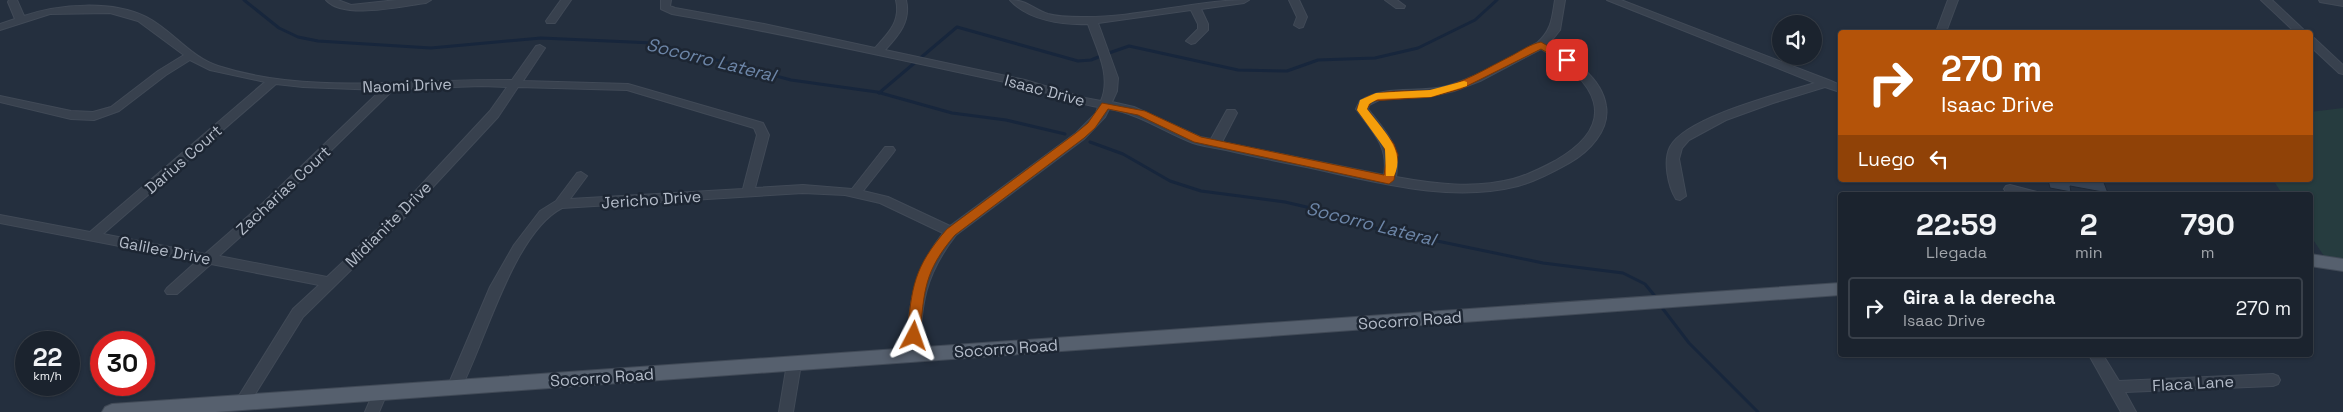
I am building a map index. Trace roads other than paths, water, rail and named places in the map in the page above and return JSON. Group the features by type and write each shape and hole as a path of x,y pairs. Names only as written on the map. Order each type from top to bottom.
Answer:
{"main road":[{"path":"2313,260 2343,265"},
{"name":"Socorro Road","path":"112,412 1838,289"}],"street":[{"path":"331,0 339,5 351,8 426,0"},
{"path":"551,21 566,0"},
{"name":"Isaac Drive","path":"666,0 665,6 672,11 716,17 1018,81 1083,101 1142,113 1198,140 1389,180 1437,188 1474,189 1495,187 1539,175 1579,150 1594,134 1601,117 1598,100 1589,82 1572,64 1541,45"},
{"path":"878,51 902,22 904,15 901,0"},
{"path":"1015,0 1026,8 1048,16 1073,20 1092,20 1244,0"},
{"path":"1294,0 1302,17 1299,25"},
{"path":"1390,0 1400,6"},
{"path":"1389,180 1393,163 1391,149 1362,110 1364,103 1376,96 1431,94 1458,87 1541,45 1557,28 1560,0"},
{"path":"1612,0 1838,88"},
{"path":"1942,30 1953,0"},
{"path":"2266,0 2299,30"},
{"path":"2324,0 2343,3"},
{"path":"13,2 20,19"},
{"path":"1191,41 1203,30 1203,24 1195,7"},
{"name":"Naomi Drive","path":"0,27 49,11 98,9 129,14 142,19 167,36 189,56 214,68 274,80 321,85 391,86 516,83 628,87 755,124 761,128 763,135 748,193"},
{"path":"912,355 919,286 930,258 951,232 1080,136 1091,126 1106,105 1111,91 1112,78 1092,20"},
{"path":"2313,43 2343,71"},
{"name":"Midianite Drive","path":"242,403 298,313 427,187 494,114 540,48"},
{"path":"0,99 71,115 94,116 115,109 162,73 189,56"},
{"name":"Darius Court","path":"92,236 274,80"},
{"path":"1680,196 1672,162 1677,145 1683,140 1709,123 1827,83"},
{"name":"Zacharias Court","path":"172,291 266,207 391,86"},
{"path":"1215,144 1231,113"},
{"path":"854,193 889,150"},
{"path":"454,388 497,284 511,256 544,214 560,204 581,176"},
{"path":"2002,182 2011,192"},
{"name":"Jericho Drive","path":"560,204 803,189 854,193 884,200 951,232"},
{"name":"Galilee Drive","path":"0,219 329,282"},
{"path":"2097,357 2129,412"},
{"path":"786,412 794,364"},
{"name":"Flaca Lane","path":"2114,387 2273,380"},
{"path":"372,412 380,393"}],"waterway":[{"name":"Socorro Lateral","path":"244,0 279,28 298,37 318,41 431,48 541,38 653,43 791,80 879,93"},
{"path":"1109,53 1129,46 1238,70 1287,71 1318,60 1375,58 1418,48 1475,20 1497,0"},
{"path":"879,93 957,27 1078,61 1091,60 1101,56"},
{"name":"Socorro Lateral","path":"879,93 952,113 1006,120 1065,134"},
{"name":"Socorro Lateral","path":"1090,142 1123,154 1170,181 1201,191 1285,202 1315,209 1365,226 1543,263 1623,273 1645,284 1654,295"},
{"name":"Socorro Lateral","path":"1663,309 1689,343 1758,412"}]}
